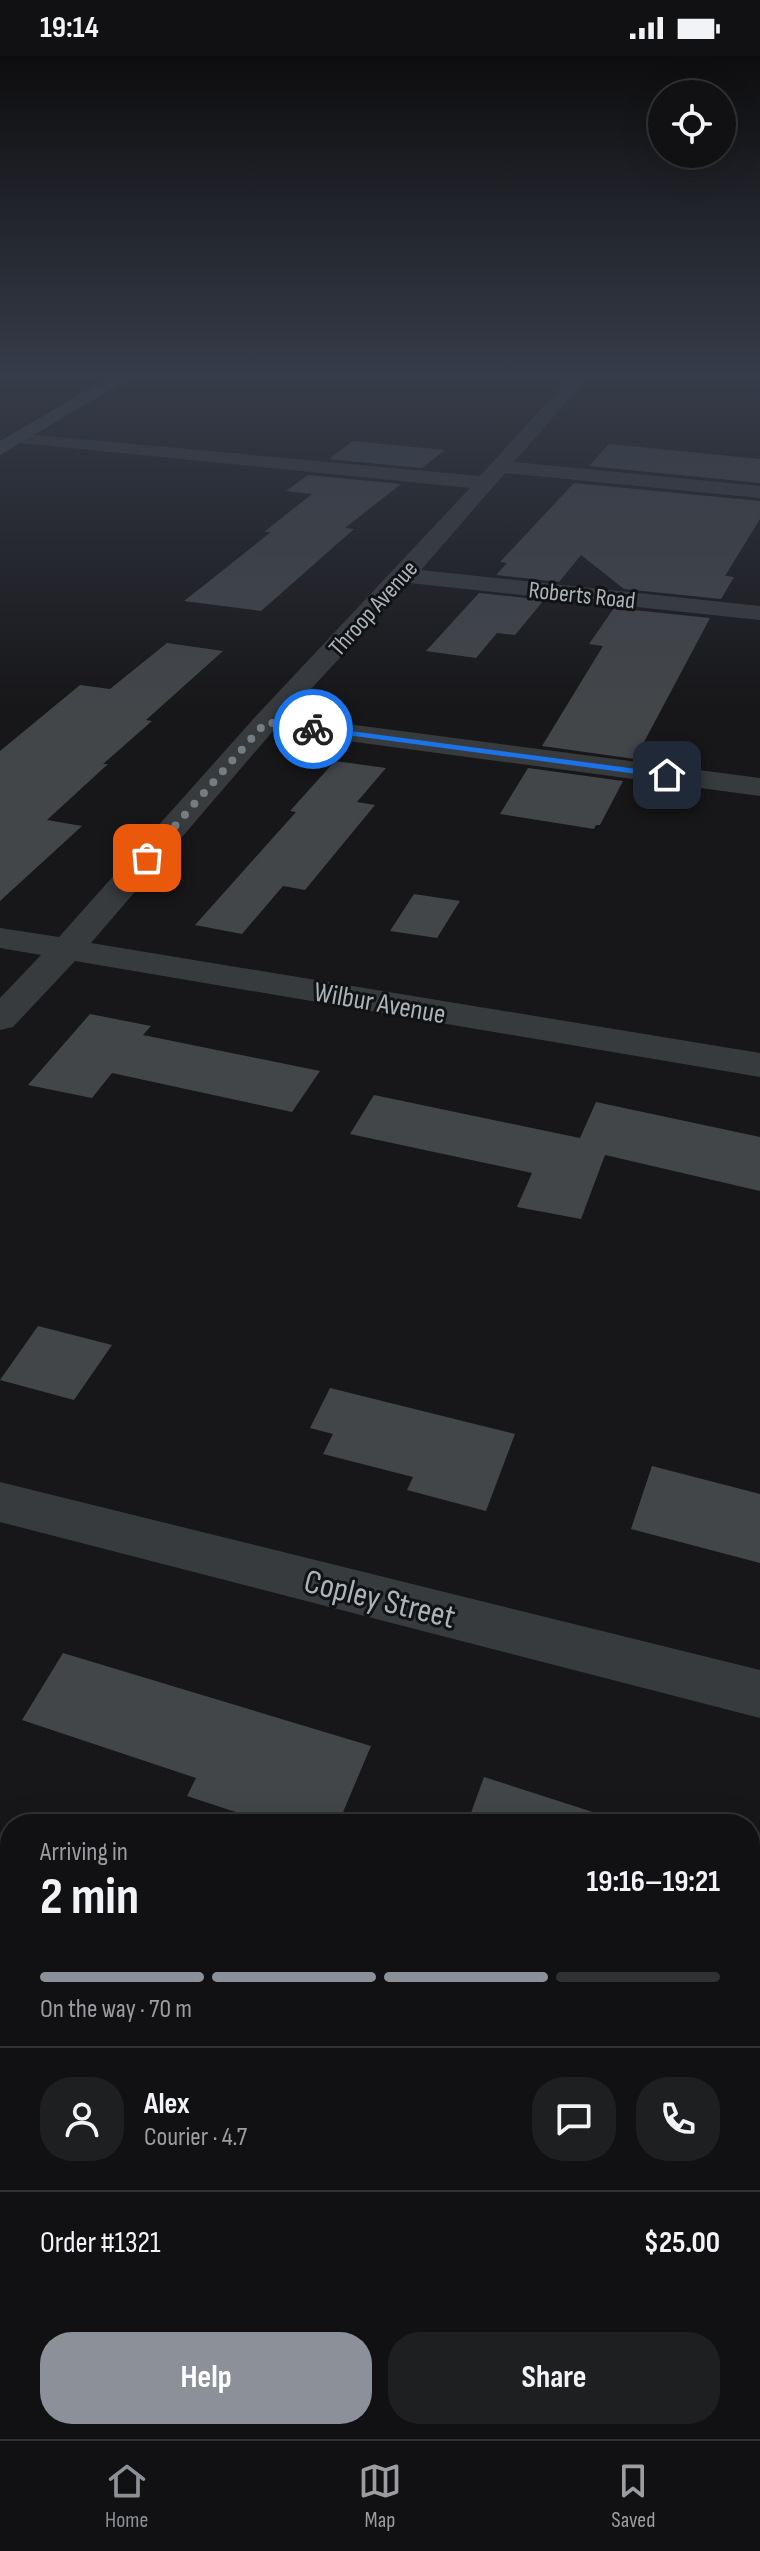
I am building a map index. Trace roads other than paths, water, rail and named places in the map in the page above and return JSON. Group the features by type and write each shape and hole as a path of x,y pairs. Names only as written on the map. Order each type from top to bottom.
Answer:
{"street":[{"name":"Throop Avenue","path":"0,1019 67,949 266,722 485,484"},
{"path":"638,484 760,492"},
{"name":"Roberts Road","path":"403,575 760,613"},
{"path":"266,722 760,787"},
{"name":"Wilbur Avenue","path":"0,938 760,1065"},
{"name":"Copley Street","path":"0,1502 760,1694"}]}
